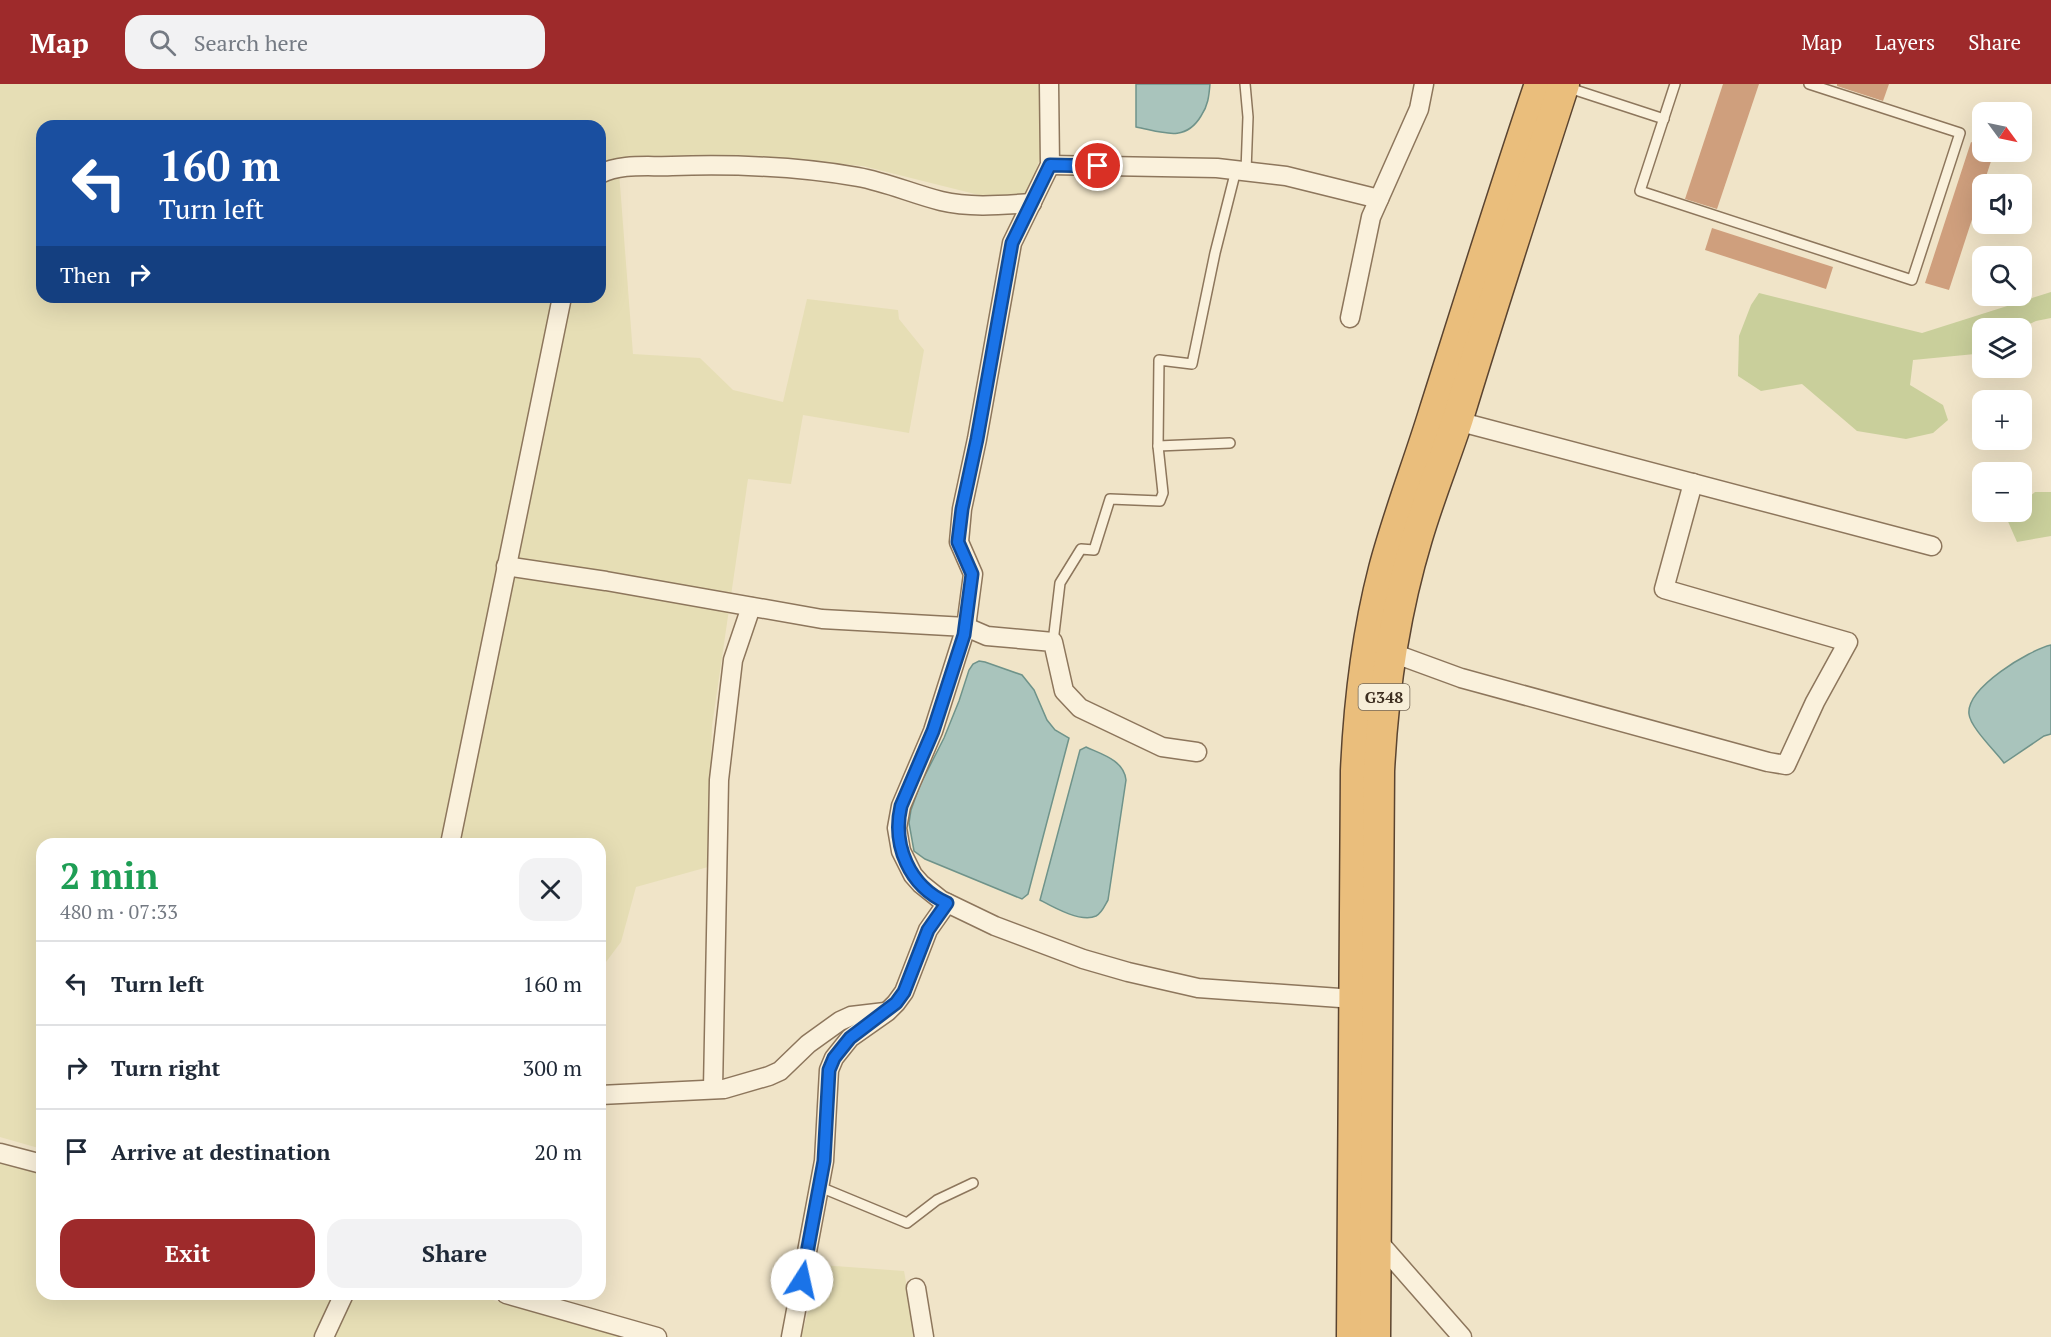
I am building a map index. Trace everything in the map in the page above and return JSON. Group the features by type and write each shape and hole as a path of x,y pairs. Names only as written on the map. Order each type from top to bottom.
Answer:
{"highway":[{"name":"G348","path":"1375,1337 1379,771 1390,652 1417,537 1456,421 1556,85"},
{"name":"G348","path":"1352,1337 1358,730 1375,608 1395,530 1556,85"}],"street":[{"path":"1049,84 1050,165 1012,243 977,439 962,509 958,542 972,574 966,627 933,731 898,817 898,839 906,864 930,893 947,903 995,926 1083,959 1198,988 1354,999"},
{"path":"1350,318 1371,217 1419,109 1424,84"},
{"path":"606,172 619,168 717,164 777,167 861,177 943,201 988,205 1032,203"},
{"path":"1050,165 1217,168 1286,176 1379,199"},
{"path":"451,838 561,303"},
{"path":"1456,421 1932,546"},
{"path":"1390,652 1461,678 1756,759 1786,765 1815,702 1848,642 1664,589 1692,483"},
{"path":"506,566 822,619 966,627 987,636 1053,642 1064,691 1080,708 1162,747 1197,752"},
{"path":"713,1089 718,780 733,660 751,607"},
{"path":"791,1337 824,1161 829,1070 834,1058 850,1038 887,1012 904,992 928,930 947,903"},
{"path":"606,1095 724,1089 769,1076 780,1071 808,1044 840,1021 858,1015 887,1012"},
{"path":"0,1153 36,1162"},
{"path":"1376,1239 1462,1337"},
{"path":"916,1288 924,1337"},
{"path":"324,1337 341,1300"},
{"path":"527,1300 657,1337"}],"lane":[{"path":"1053,642 1060,583 1081,549 1094,550 1110,499 1160,501 1163,493 1158,446 1159,360 1191,364 1215,253 1241,171 1248,117 1245,84"},
{"path":"1675,84 1640,191 1912,280 1960,133 1809,84"},
{"path":"1556,85 1664,119"},
{"path":"1158,446 1230,442"},
{"path":"820,1186 907,1223 937,1200 974,1183"}],"shaded area":[{"path":"0,84 1041,84 1043,149 1029,193 991,198 863,166 769,158 618,159 633,354 700,358 733,390 783,402 807,299 898,310 899,319 924,350 909,433 803,415 791,484 748,479 712,726 708,867 636,887 621,942 606,962 606,838 36,838 36,1147 0,1137"},
{"path":"0,1160 36,1169 36,1300 493,1300 625,1337 0,1337"},
{"path":"821,1265 904,1271 916,1337 801,1337"}],"green space":[{"path":"2051,292 2051,318 2032,323 2032,318 1972,318 1972,354 1913,360 1910,385 1943,405 1948,420 1933,433 1906,439 1857,431 1802,384 1761,391 1738,376 1739,336 1751,305 1759,293 1922,333 2007,306 2032,306 2032,298"},
{"path":"2035,492 2051,492 2051,536 2017,542 2008,522 2032,522 2032,495"}],"water":[{"path":"1136,84 1210,84 1209,97 1201,116 1188,130 1172,134 1164,133 1136,127"},
{"path":"2051,645 2051,734 2044,736 2004,763 1970,719 1971,704 1977,693 2001,672 2028,654"},
{"path":"979,661 1022,675 1034,690 1047,720 1055,730 1069,738 1028,894 1022,899 925,859 914,851 909,823 911,810 920,785 944,738 969,670"},
{"path":"1086,747 1105,755 1121,767 1126,780 1108,900 1100,913 1090,918 1075,916 1040,900 1080,750"}],"building":[{"path":"1723,84 1759,84 1717,209 1685,199"},
{"path":"1837,84 1889,84 1883,101 1837,86"},
{"path":"1971,142 1972,162 1991,162 1987,174 1972,174 1972,219 1949,290 1925,283"},
{"path":"1712,228 1833,267 1826,289 1705,250"}],"route":[{"path":"802,1280 824,1161 829,1070 834,1058 850,1038 887,1012 904,992 928,930 947,903 930,893 906,864 898,839 898,817 933,731 966,627 972,574 958,542 962,509 977,439 1012,243 1050,165 1098,166"}]}
